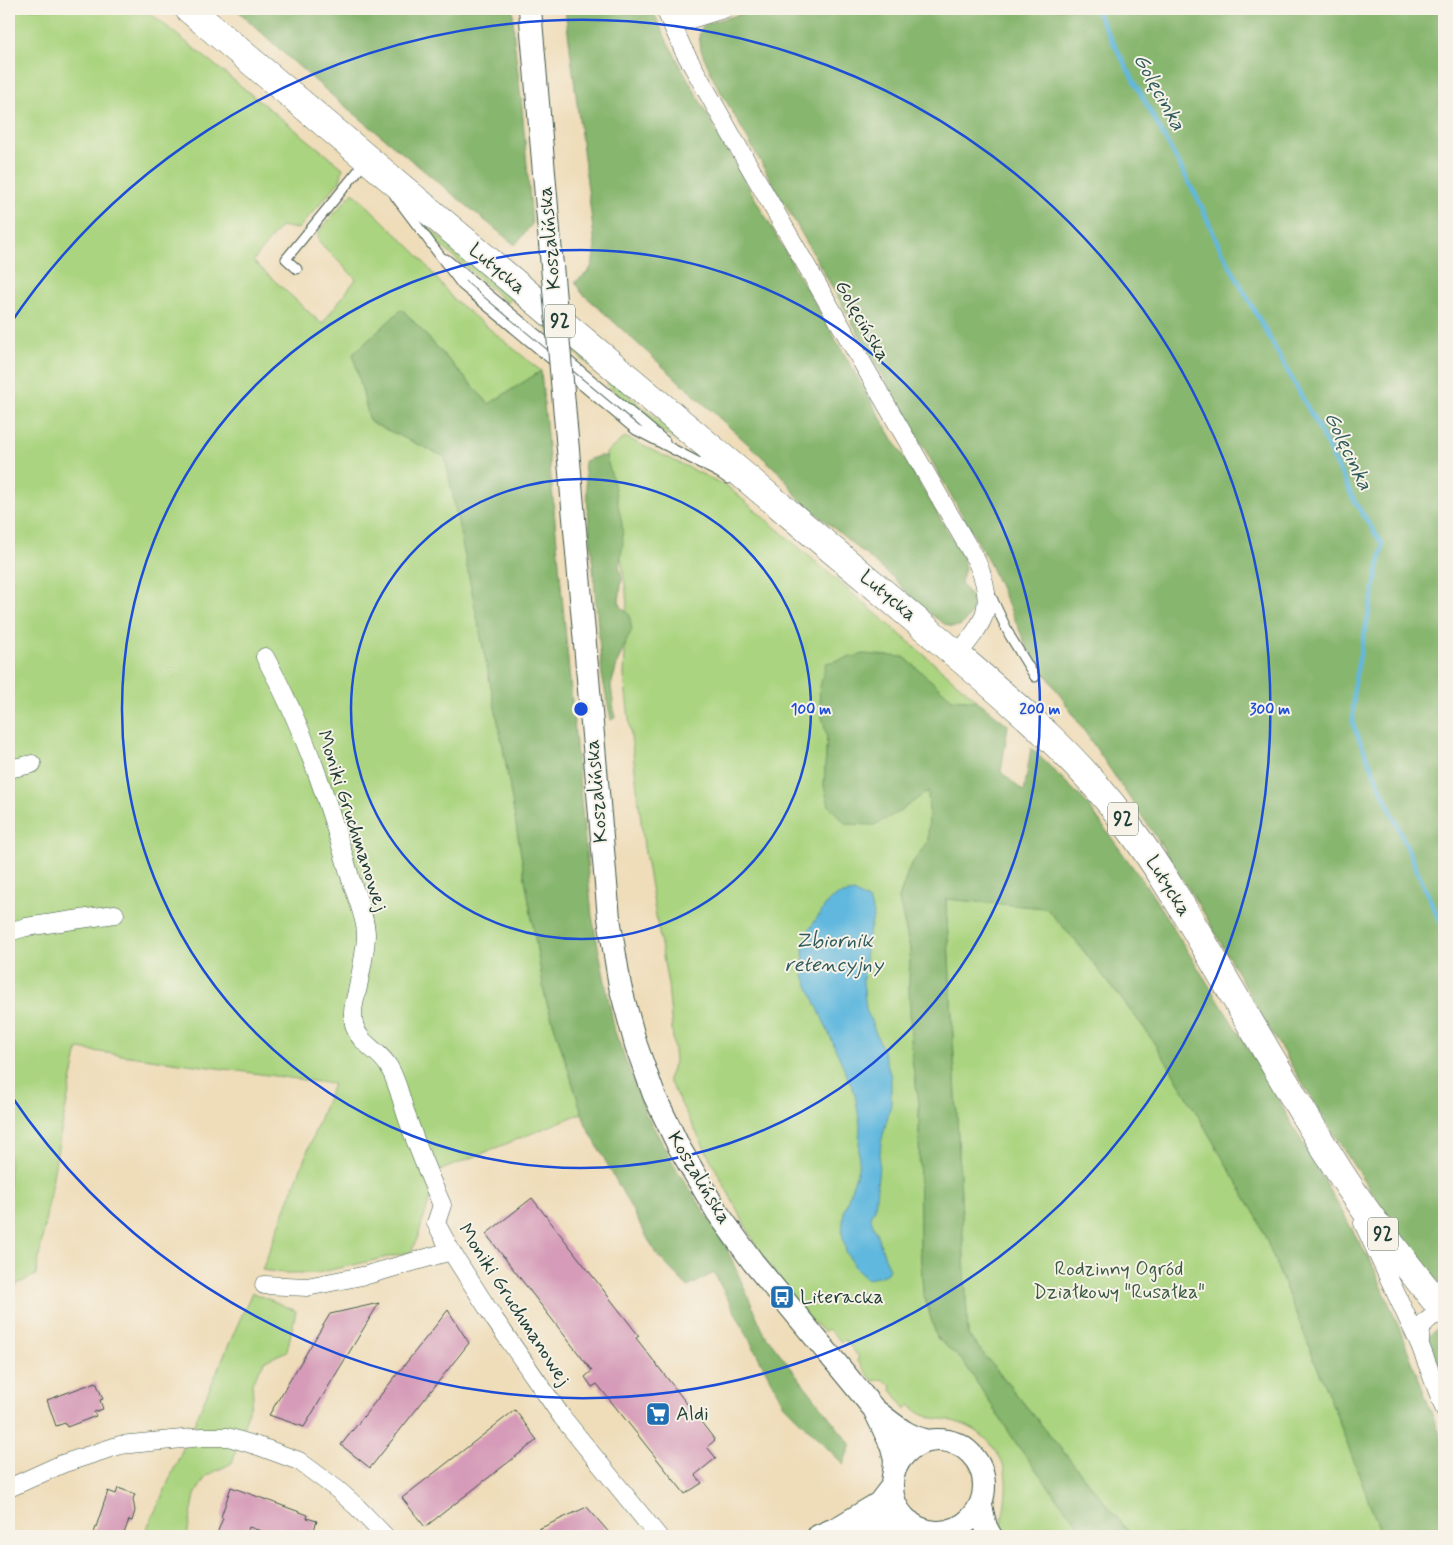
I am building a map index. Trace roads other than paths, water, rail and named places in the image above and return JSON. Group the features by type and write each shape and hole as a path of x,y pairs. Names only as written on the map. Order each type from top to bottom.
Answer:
{"main road":[{"name":"Lutycka","path":"189,9 957,655 1008,699 1061,749 1099,790 1141,843 1178,901 1327,1153 1385,1238 1444,1311"}],"street":[{"name":"Koszalińska","path":"530,9 609,918 620,986 636,1045 666,1122 694,1174 717,1212 753,1262 874,1409 905,1433 916,1439 930,1441"},
{"path":"668,17 724,9"},
{"name":"Golęcińska","path":"668,17 683,49 737,145 977,562 986,585 987,601 985,613 975,632 957,655"},
{"name":"Moniki Gruchmanowej","path":"265,657 284,691 319,780 338,835 366,933 358,989 354,1003 354,1026 366,1045 383,1058 395,1078 416,1141 442,1205 436,1223 451,1252 494,1320 562,1417 658,1536"},
{"path":"9,769 32,764"},
{"path":"9,932 26,927 115,914"},
{"path":"1327,1153 1376,1249 1420,1345 1444,1408"},
{"path":"264,1286 307,1287 367,1275 451,1252"},
{"path":"1420,1345 1420,1330 1423,1324 1428,1319 1444,1311"},
{"name":"Koszalińska","path":"874,1409 895,1460 893,1479"},
{"path":"9,1488 62,1464 120,1445 203,1437 228,1438 261,1447 299,1461 338,1490 386,1536"},
{"path":"818,1536 839,1527 879,1503 893,1479 902,1457 914,1447 930,1441 946,1441 961,1446 976,1459 983,1475 984,1492 980,1506 959,1533 924,1530 910,1522 900,1512 894,1500 893,1479"},
{"path":"980,1506 986,1527 991,1536"},
{"path":"839,1527 887,1520 910,1522"}],"lane":[{"path":"298,270 286,259 367,160 462,285 636,430 719,473 733,483"},
{"path":"860,584 898,605"},
{"path":"986,585 1010,636 1035,677"}],"water":[{"name":"Zbiornik retencyjny","path":"854,892 869,901 874,914 867,941 863,981 866,1009 882,1048 891,1077 891,1104 881,1143 875,1209 870,1216 889,1268 886,1274 867,1279 857,1270 846,1252 842,1233 844,1211 858,1169 860,1125 855,1094 804,976 803,947 810,928 828,902 838,895"}],"waterway":[{"name":"Golęcinka","path":"1095,9 1200,203 1218,244 1314,419 1356,504 1383,545 1354,684 1353,725 1444,931"}],"place":[{"name":"Literacka","path":"782,1297"},
{"name":"Aldi","path":"658,1414"}],"park label":[{"name":"Rodzinny Ogród Działkowy \"Rusałka\"","path":"1119,1280"}]}
